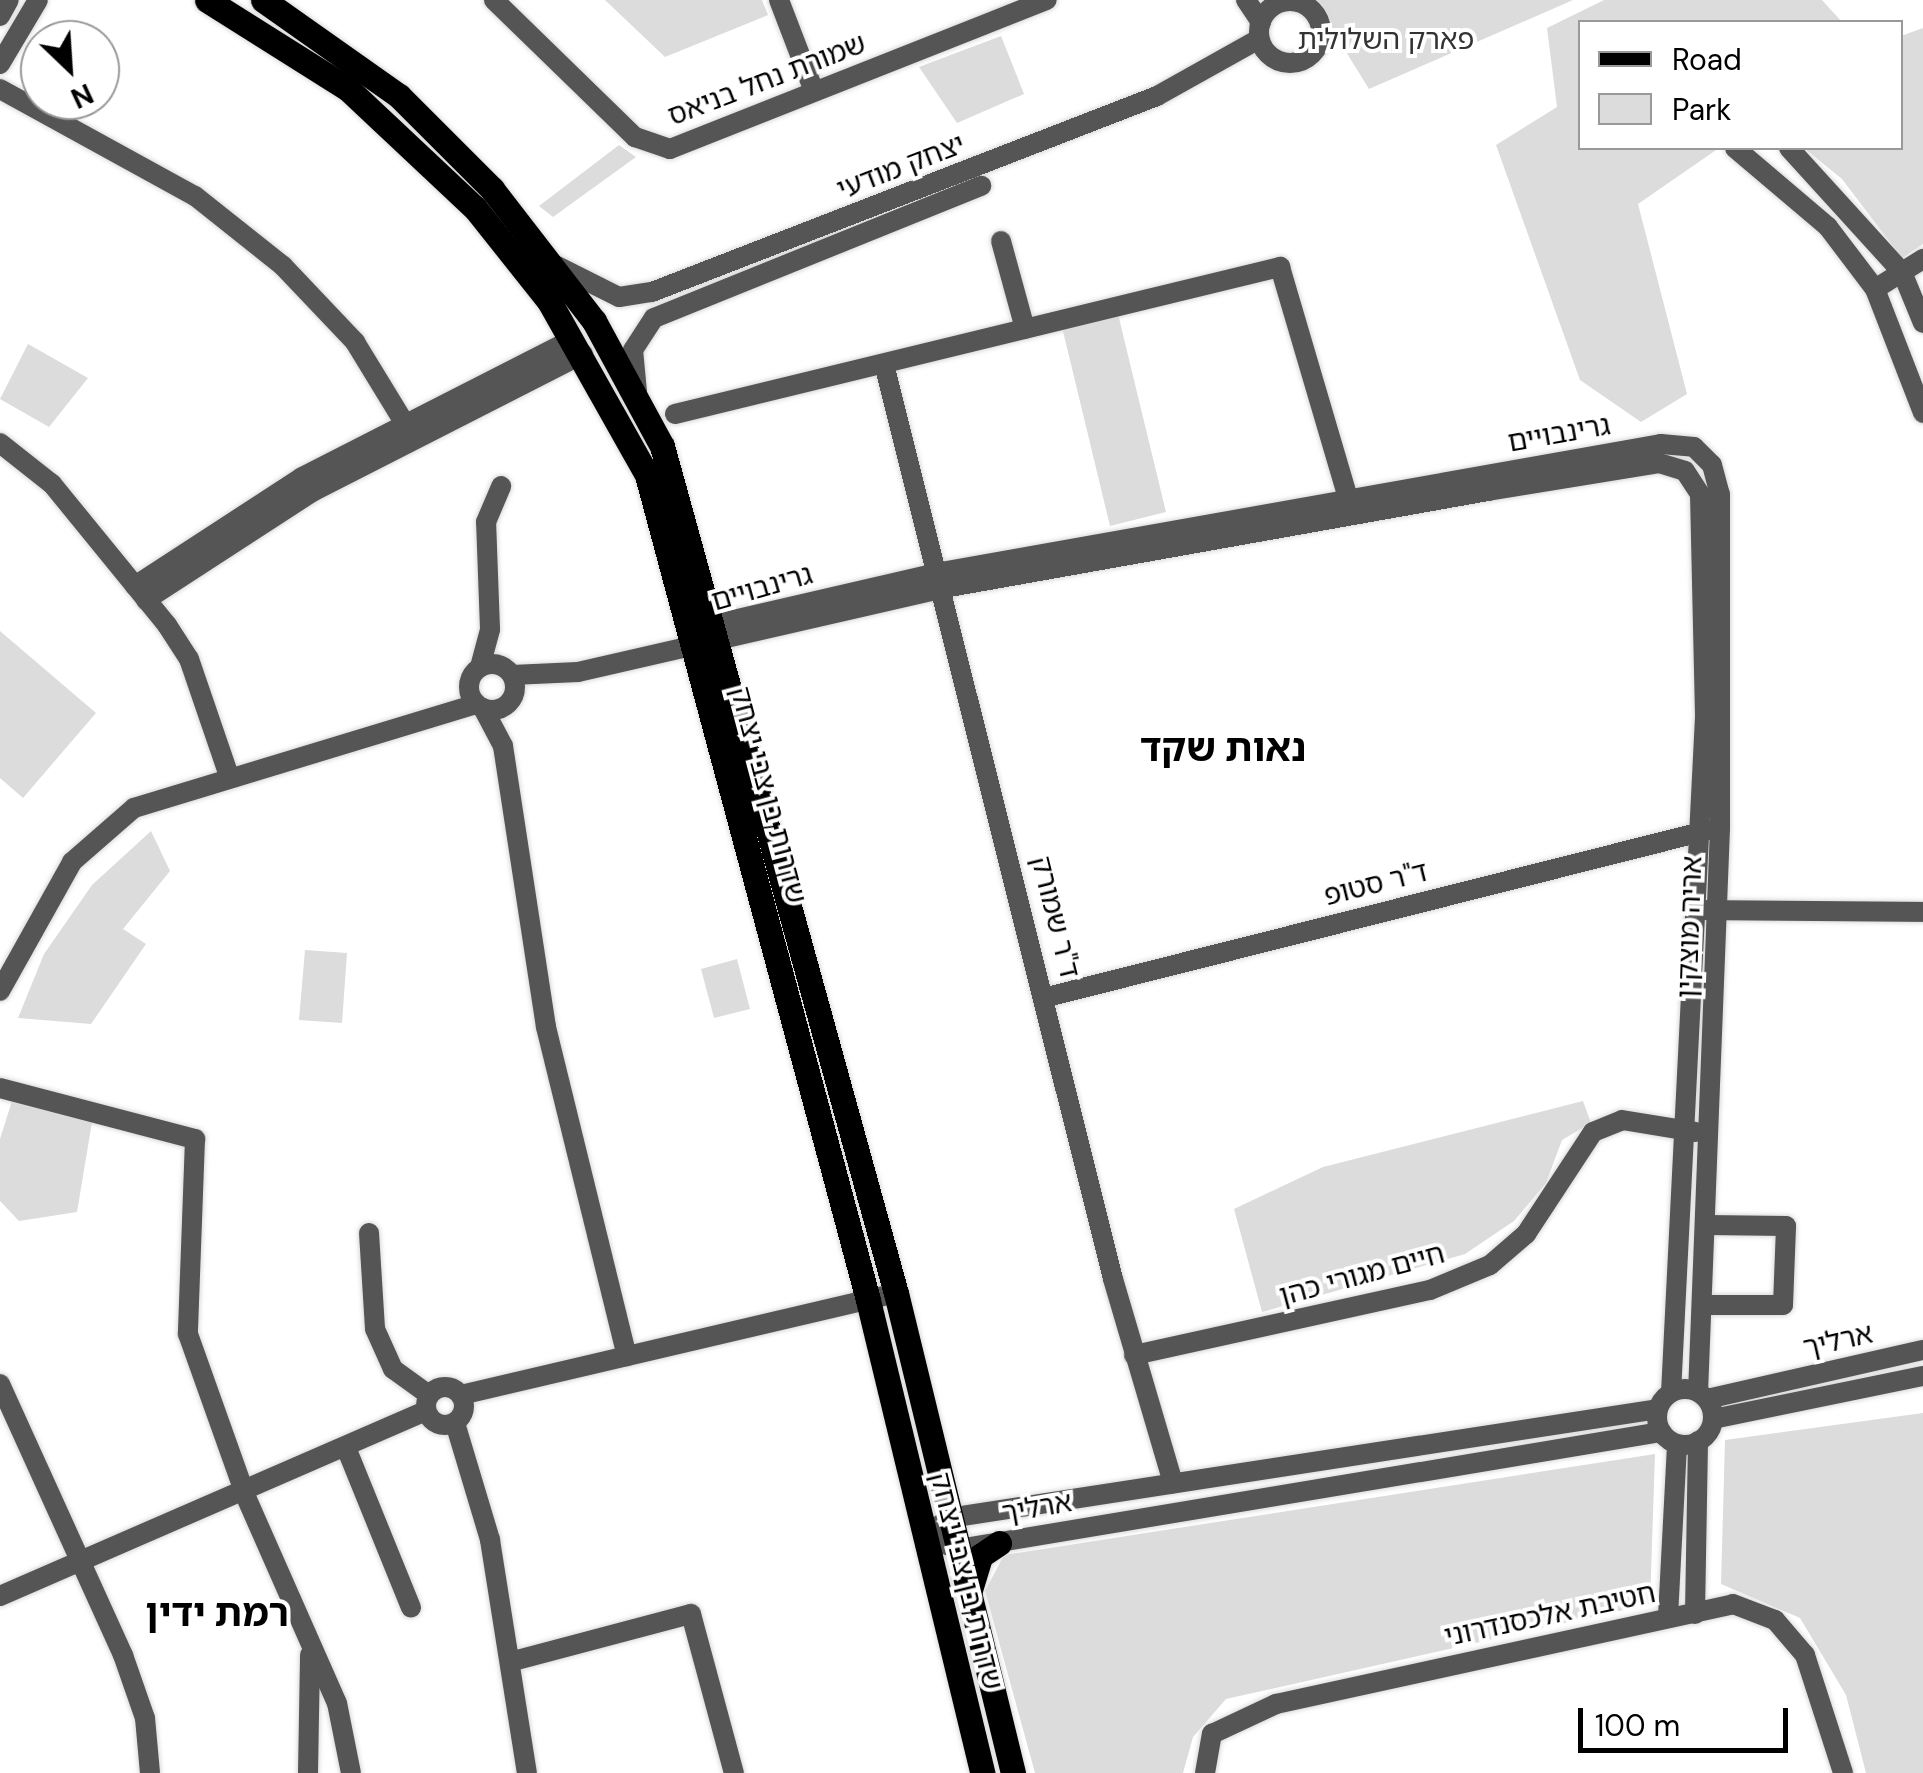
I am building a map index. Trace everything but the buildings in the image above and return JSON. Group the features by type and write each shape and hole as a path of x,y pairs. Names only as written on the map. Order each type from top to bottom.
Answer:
{"main road":[{"name":"שדרות בן צבי יצחק","path":"207,0 310,61 408,140 501,238 578,346 647,476 711,636 896,1293 1013,1773"},
{"name":"שדרות בן צבי יצחק","path":"263,0 399,96 554,265 637,394 677,488 982,1773"},
{"path":"968,1594 980,1556 999,1543"}],"street":[{"path":"0,16 9,0"},
{"path":"0,64 38,0"},
{"name":"שמורת נחל בניאס","path":"494,0 656,149 1047,0"},
{"path":"779,0 814,91"},
{"path":"1246,0 1280,62 1315,51 1317,17 1290,1"},
{"name":"יצחק מודעי","path":"554,265 605,292 636,295 1187,84 1260,31 1290,1"},
{"path":"0,88 195,196 284,266 355,342 408,429"},
{"path":"1737,150 1828,227 1875,289 1923,412"},
{"path":"1791,150 1902,272 1923,323"},
{"name":"יצחק מודעי","path":"637,394 633,350 654,318 981,186"},
{"path":"808,257 818,228"},
{"path":"1001,240 1024,330"},
{"path":"1875,289 1923,259"},
{"path":"675,414 1280,267 1351,508"},
{"path":"140,593 408,429 578,346"},
{"name":"ד\"ר שמורק","path":"884,364 942,580 1134,1355 1173,1483"},
{"path":"0,443 52,484 189,660 228,772"},
{"name":"גרינבויים","path":"578,672 942,580 1351,508 1662,444 1694,448 1712,464"},
{"name":"גרינבויים","path":"1351,508 1658,463 1685,471"},
{"name":"אריה מוצקין","path":"1706,1404 1703,1305 1720,828 1720,494 1712,464"},
{"name":"אריה מוצקין","path":"1679,1439 1664,1400 1684,1128 1698,833 1700,494 1685,471"},
{"path":"501,486 486,522 490,629 477,691 503,746 540,997 627,1356"},
{"path":"490,629 508,671 511,700 503,746"},
{"path":"0,991 41,907 109,824 228,772 432,714 508,671 578,672"},
{"path":"477,691 511,700 578,672"},
{"name":"ד\"ר סטופ","path":"1047,997 1720,828"},
{"path":"1694,910 1923,912"},
{"path":"0,1088 184,1131 198,1151 184,1302 246,1497 337,1703 351,1773"},
{"name":"חיים מגורי כהן","path":"1134,1355 1430,1290 1490,1266 1526,1234 1592,1132 1622,1120 1684,1128 1711,1137"},
{"path":"1703,1305 1783,1305 1786,1226 1707,1224"},
{"path":"369,1232 375,1329 394,1369 428,1403 437,1424 455,1422"},
{"path":"0,1596 246,1497 348,1450 428,1403 447,1387 461,1395 896,1293"},
{"name":"ארליך","path":"1706,1404 1923,1350"},
{"name":"ארליך","path":"924,1537 949,1518 1664,1400 1706,1404 1923,1376"},
{"path":"0,1384 82,1561 144,1718 150,1773"},
{"path":"461,1395 455,1422 490,1540 527,1773"},
{"path":"1668,1617 1679,1439 1706,1404"},
{"path":"1679,1439 1695,1614"},
{"name":"ארליך","path":"924,1537 958,1549 1679,1439"},
{"path":"348,1450 412,1608"},
{"name":"חטיבת אלכסנדרוני","path":"1205,1773 1212,1734 1276,1704 1733,1604 1776,1620 1818,1681 1842,1773"},
{"path":"512,1661 691,1614 734,1773"},
{"path":"308,1773 310,1648"}],"green space":[{"path":"605,0 762,0 768,15 665,57"},
{"name":"פארק השלולית","path":"1314,0 1573,0 1369,89"},
{"path":"1604,0 1822,0 1840,20 1578,20 1578,150 1716,150 1638,204 1687,394 1641,422 1580,380 1496,145 1557,107 1547,28"},
{"path":"1923,28 1923,244 1902,258 1842,179 1806,150 1903,150 1903,35"},
{"path":"1001,36 1024,94 957,123 919,67"},
{"path":"619,145 636,157 553,217 539,206"},
{"path":"1118,314 1166,512 1110,526 1062,327"},
{"path":"28,344 88,378 49,427 0,399"},
{"path":"0,631 96,713 23,798 0,778"},
{"path":"151,831 170,871 123,929 146,944 91,1024 18,1018 44,954 92,885"},
{"path":"305,950 347,953 342,1023 299,1020"},
{"path":"737,959 750,1009 714,1018 701,969"},
{"path":"12,1101 92,1122 77,1212 19,1221 0,1201 0,1139"},
{"path":"1583,1101 1591,1123 1562,1140 1546,1183 1514,1221 1465,1254 1262,1312 1234,1209 1323,1167"},
{"path":"1923,1413 1923,1773 1866,1773 1846,1695 1800,1618 1721,1584 1725,1440"},
{"path":"1655,1454 1650,1604 1226,1699 1193,1737 1183,1773 1035,1773 985,1591 1004,1555"}],"district":[{"name":"נאות שקד","path":"1223,749"},
{"name":"רמת ידין","path":"217,1614"}]}
